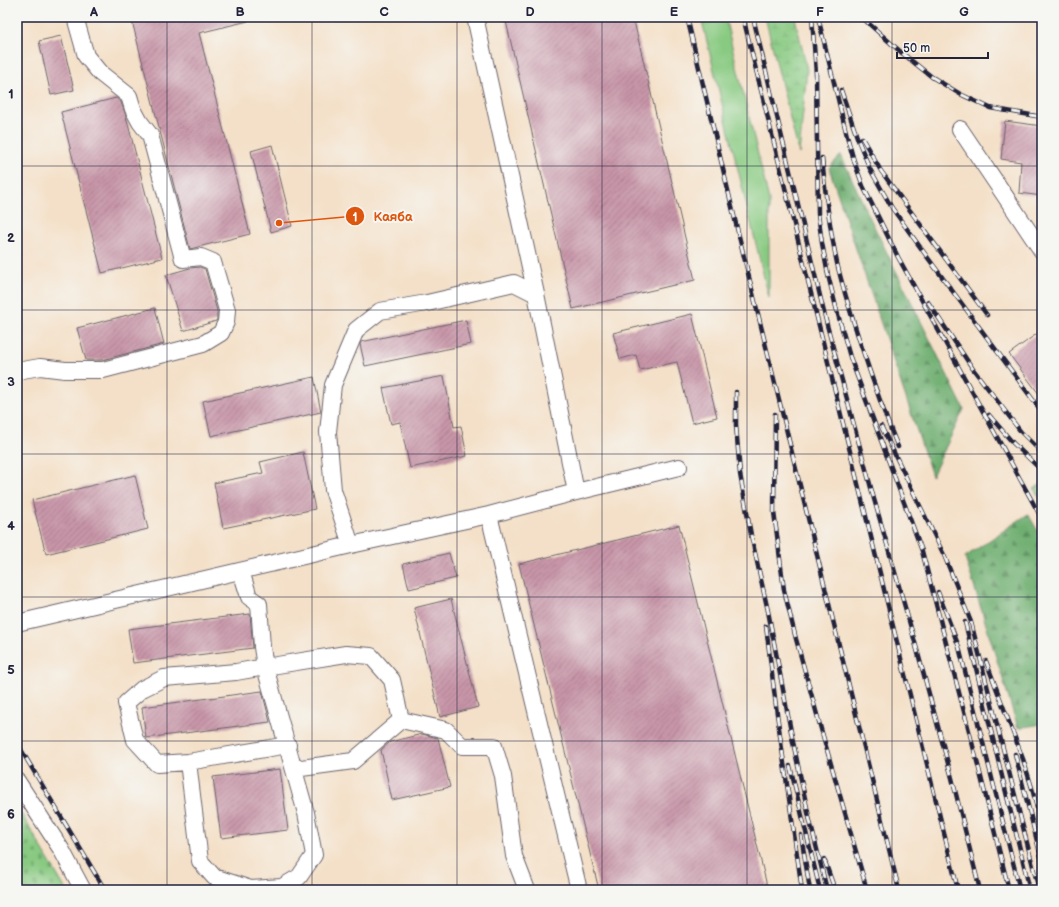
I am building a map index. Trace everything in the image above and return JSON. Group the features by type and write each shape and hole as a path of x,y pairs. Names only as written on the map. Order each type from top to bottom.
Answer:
{"street":[{"path":"17,371 40,367 65,370 103,370 203,344 221,333 226,322 227,310 213,262 201,257 183,259 150,135 140,122 133,109 129,96 100,73 86,56 76,17"},
{"path":"475,17 536,294 576,492"},
{"path":"960,130 1042,252"},
{"path":"351,545 333,490 328,432 333,385 356,330 380,311 427,303 514,284 536,294"},
{"path":"17,623 351,545 489,515 679,467"},
{"path":"489,515 580,890"},
{"path":"188,762 200,861 214,877 251,889 282,887 299,877 314,855 306,813 265,666 259,604 249,597 241,571"},
{"path":"288,745 188,762 157,764 135,740 126,703 142,689 164,678 236,672 265,666 346,654 371,656 392,680 401,720"},
{"path":"294,769 353,762 401,720"},
{"path":"401,720 446,730 462,746 494,746 503,776 514,856 527,890"},
{"path":"17,781 61,849 83,890"}],"green space":[{"path":"701,17 725,17 769,200 769,298"},
{"path":"765,17 795,17 807,70 799,154"},
{"path":"841,155 869,216 964,409 932,476 829,168"},
{"path":"1042,483 1042,502 1034,489"},
{"path":"1028,514 1042,538 1042,724 1018,728 965,557"},
{"path":"17,806 66,890 17,890"}],"building":[{"path":"131,17 248,17 248,21 199,33 250,234 190,249"},
{"path":"505,17 633,17 695,280 573,309"},
{"path":"61,36 74,90 51,95 39,41"},
{"path":"116,98 121,102 126,116 162,258 102,273 61,112"},
{"path":"1005,121 1042,126 1042,196 1019,193 1021,162 1001,159"},
{"path":"272,145 292,226 271,232 251,151"},
{"path":"200,267 205,269 217,311 217,320 183,331 166,275 190,268"},
{"path":"155,308 164,344 102,360 86,360 77,328"},
{"path":"692,314 717,417 692,423 677,362 640,370 636,355 620,359 613,333"},
{"path":"466,320 471,344 365,366 360,344 361,342"},
{"path":"1042,330 1042,398 1009,354"},
{"path":"444,376 454,427 461,426 467,456 410,468 400,422 391,424 383,388"},
{"path":"314,377 321,412 211,436 203,401"},
{"path":"303,452 315,509 223,528 214,483 263,473 260,462"},
{"path":"135,475 148,529 46,554 32,500"},
{"path":"679,525 768,890 599,890 519,564"},
{"path":"449,553 456,578 409,589 403,564"},
{"path":"451,599 478,707 440,717 414,608"},
{"path":"250,614 253,648 133,663 128,629"},
{"path":"262,691 270,722 146,738 142,707"},
{"path":"422,734 438,738 450,787 392,800 381,750 390,742"},
{"path":"280,769 288,830 221,838 213,777"}],"railway":[{"path":"687,17 736,224 899,890"},
{"path":"743,17 958,890"},
{"path":"753,17 827,325 952,778 980,890"},
{"path":"812,17 816,74 818,214 828,275 850,357 922,551 1009,890"},
{"path":"818,17 847,136 863,186 898,257 1042,519"},
{"path":"863,17 902,53 932,77 960,94 990,108 1042,117"},
{"path":"841,90 858,140 870,169 892,208 1042,412"},
{"path":"862,138 881,171 987,315"},
{"path":"822,158 826,198 837,263 853,320 887,420 898,447"},
{"path":"928,302 973,369 1021,432 1042,453"},
{"path":"736,392 736,425 740,474 751,535 768,611 809,817 827,890"},
{"path":"775,414 774,512 784,590 796,639 867,890"},
{"path":"989,415 1013,443 1042,471"},
{"path":"881,426 944,555 971,622 1039,890"},
{"path":"938,592 959,647 1020,890"},
{"path":"965,622 1030,890"},
{"path":"766,626 802,890"},
{"path":"986,661 1023,759 1042,828"},
{"path":"17,743 105,890"},
{"path":"1015,754 1042,861"},
{"path":"790,766 820,890"},
{"path":"801,835 810,890"},
{"path":"824,859 835,890"}],"place":[{"name":"Каяба","path":"279,223"}]}
